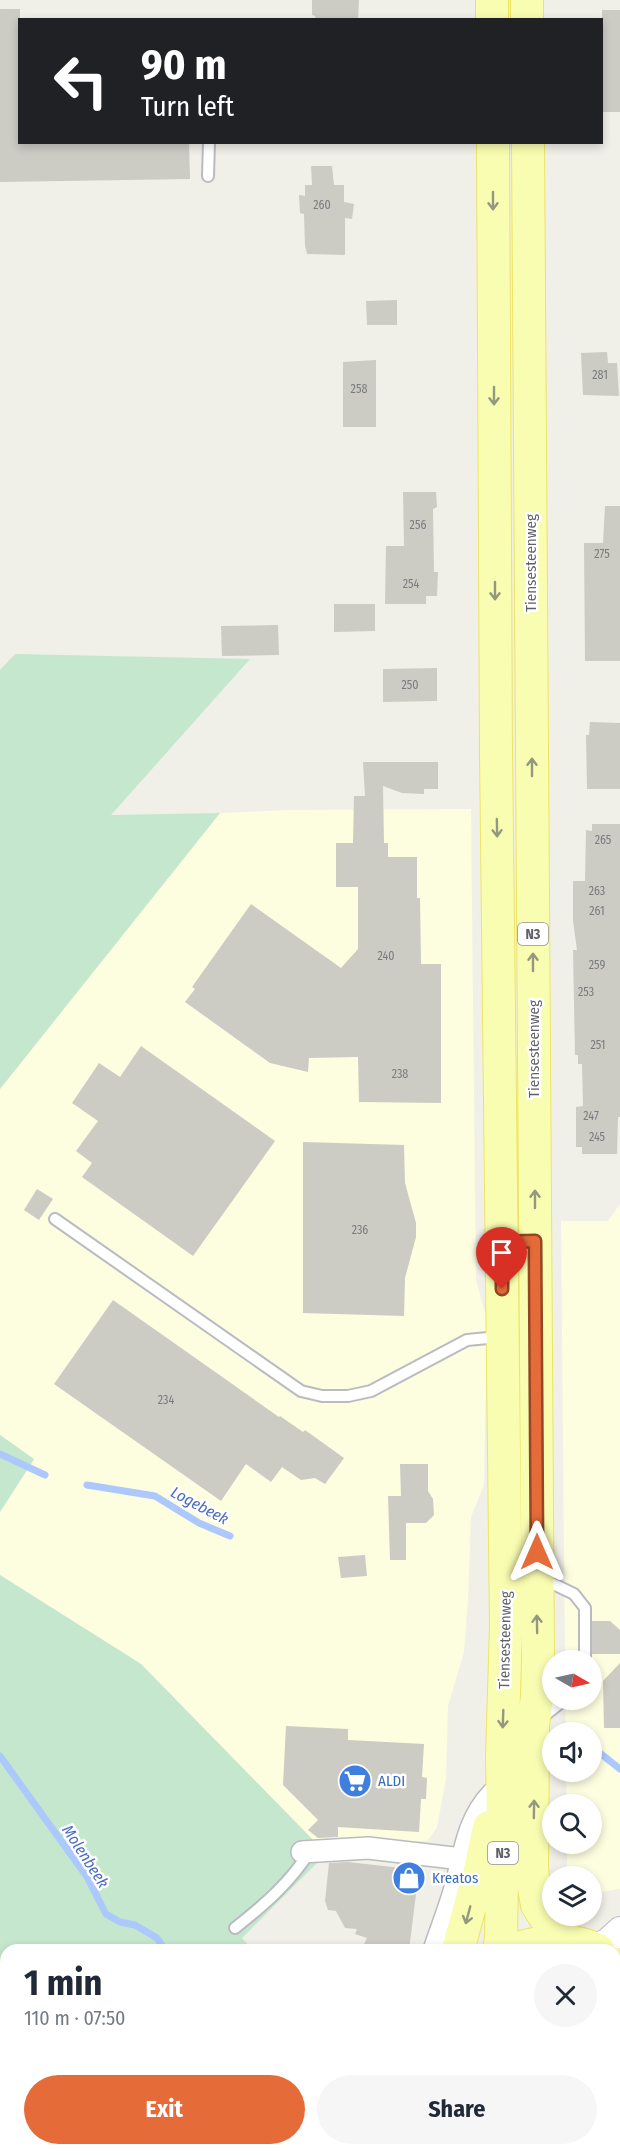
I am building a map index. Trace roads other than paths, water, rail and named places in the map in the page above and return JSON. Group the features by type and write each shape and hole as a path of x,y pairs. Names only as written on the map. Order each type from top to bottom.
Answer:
{"main road":[{"path":"492,0 492,18"},
{"path":"527,0 527,18"},
{"name":"Tiensesteenweg","path":"493,144 496,752 524,1242"},
{"name":"Tiensesteenweg","path":"500,1944 506,1627 524,1242 528,144"},
{"name":"Tiensesteenweg","path":"519,1337 537,1576 537,1688 533,1725 532,1867 537,1905 552,1928 581,1944"},
{"path":"460,1944 481,1866 490,1823 492,1794 502,1756"}],"street":[{"path":"436,1944 455,1887 470,1829 481,1805 492,1794"},
{"path":"306,1852 368,1848 462,1859"},
{"path":"604,1944 620,1930"}],"lane":[{"path":"208,176 209,144"},
{"path":"55,1219 302,1391 322,1396 348,1396 371,1391 467,1340 519,1337"},
{"path":"537,1576 574,1594 585,1608 585,1650"},
{"path":"533,1725 552,1710"},
{"path":"235,1928 267,1902 297,1872 306,1852"}],"waterway":[{"name":"Logebeek","path":"0,1454 45,1475"},
{"name":"Logebeek","path":"87,1485 155,1496 199,1523 230,1536"},
{"name":"Logebeek","path":"602,1755 620,1769"},
{"name":"Molenbeek","path":"0,1756 87,1877 106,1914 120,1922 135,1925 157,1938 161,1944"}],"place":[{"name":"ALDI","path":"355,1781"},
{"name":"Kreatos","path":"409,1878"}]}
